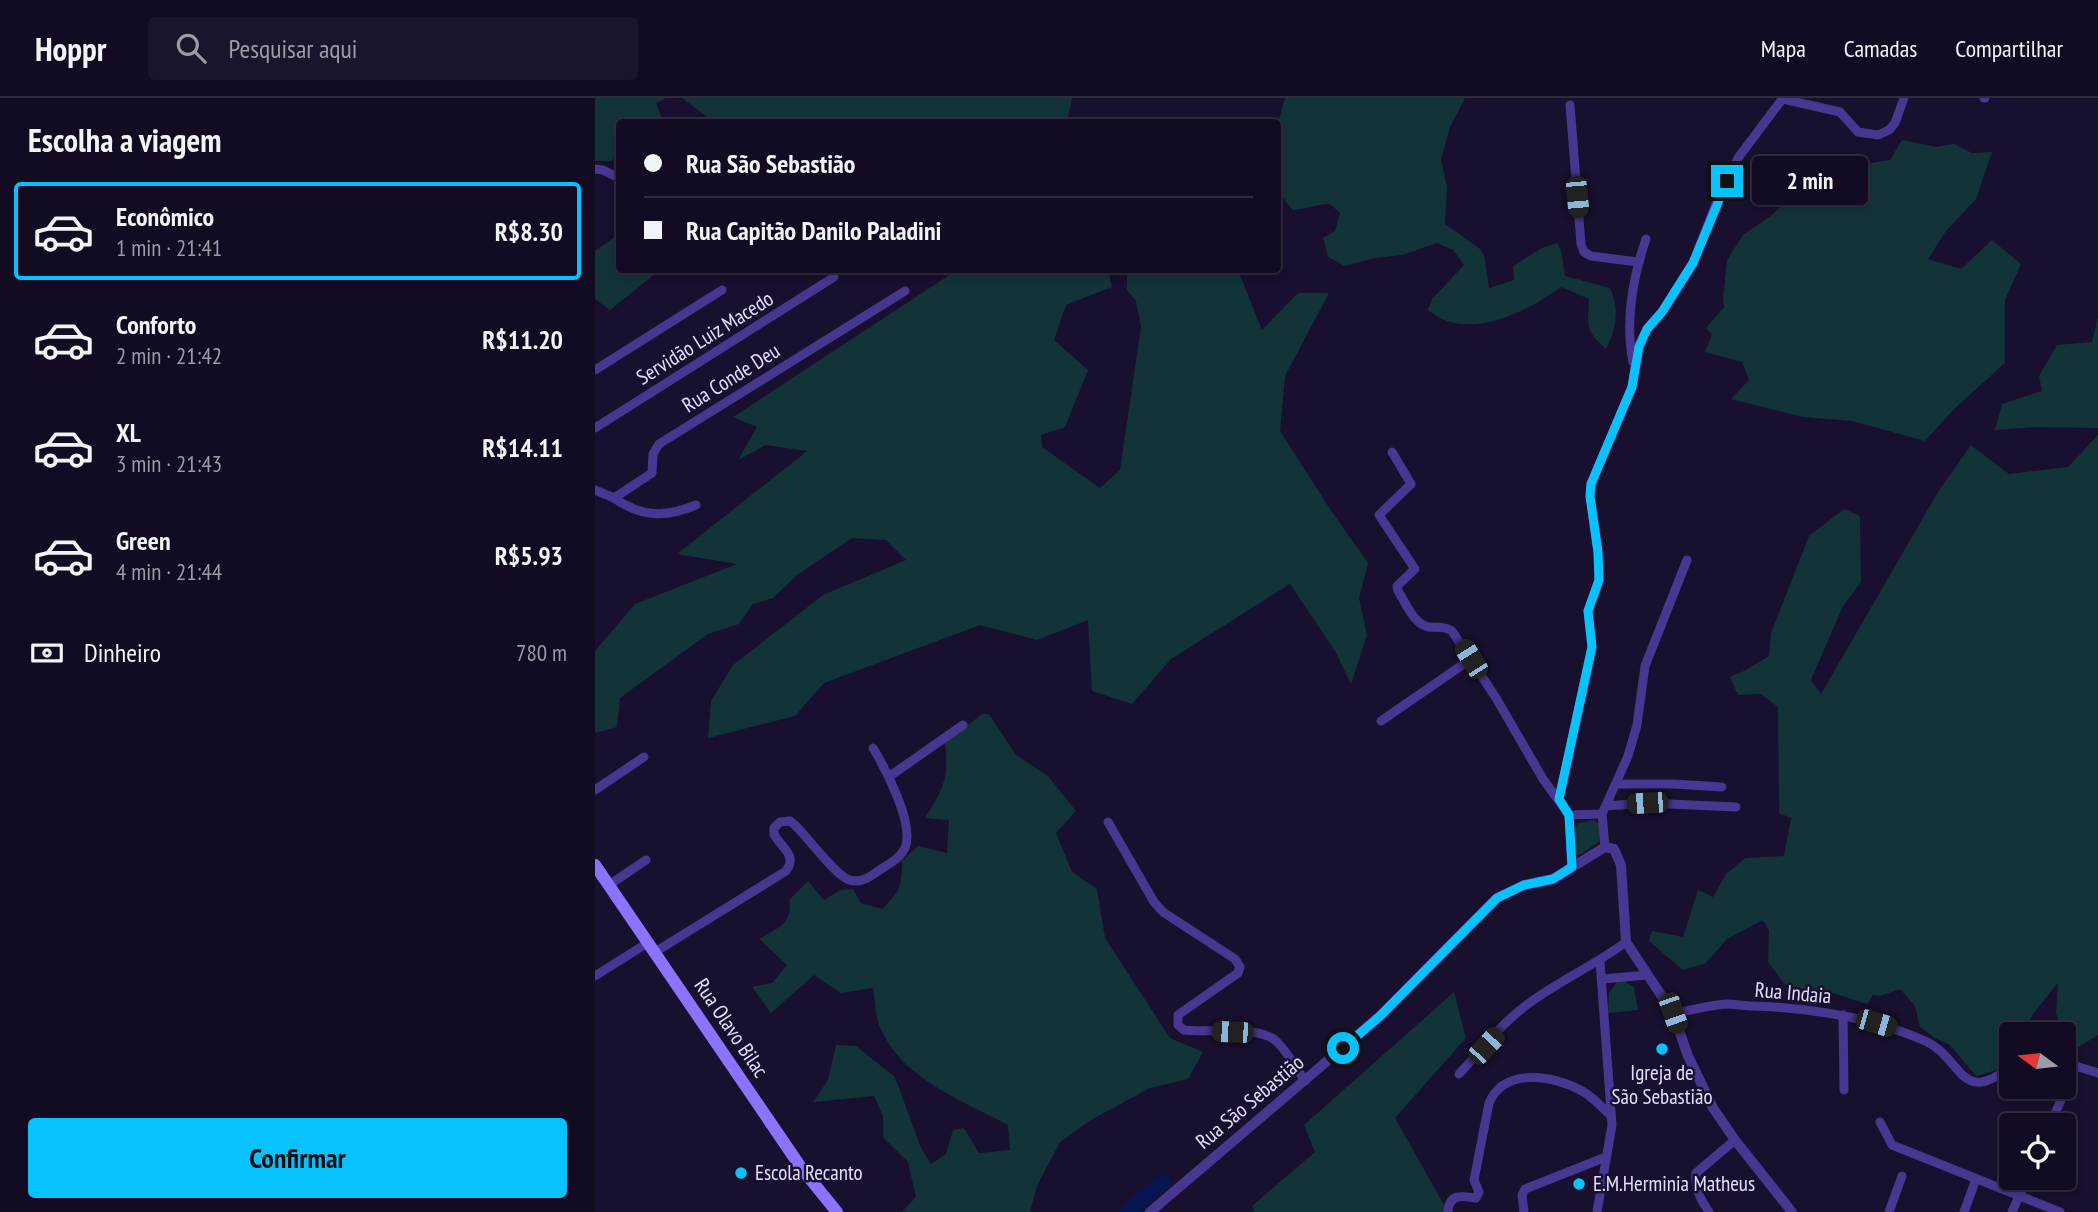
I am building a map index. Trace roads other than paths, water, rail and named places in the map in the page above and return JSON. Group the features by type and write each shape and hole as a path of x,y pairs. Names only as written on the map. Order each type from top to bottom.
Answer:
{"main road":[{"name":"Rua Olavo Bilac","path":"595,865 802,1169 837,1212"}],"street":[{"path":"1559,799 1592,647 1588,611 1599,580 1591,484 1632,387 1639,347 1647,329 1662,312 1693,263 1716,204 1738,158 1783,99 1840,113 1859,132 1878,135 1889,130 1895,123 1903,98"},
{"path":"1570,105 1581,244 1584,252 1591,256 1638,262"},
{"path":"595,169 616,176"},
{"path":"1635,371 1631,319 1638,262 1646,239"},
{"name":"Servidão Luiz Macedo","path":"595,428 834,277"},
{"path":"595,370 722,290"},
{"name":"Rua Conde Deu","path":"614,498 652,473 653,454 659,444 905,291"},
{"path":"1392,452 1411,484 1379,515 1415,569 1400,581 1398,591 1419,624 1448,628 1471,659 1543,779 1569,815 1572,867"},
{"path":"595,491 639,512 678,513 696,505"},
{"path":"1686,560 1646,666 1637,725 1617,784 1604,810 1605,847 1614,849 1621,865 1626,942 1673,1013 1688,1056 1713,1108 1792,1212"},
{"path":"1381,721 1471,659"},
{"path":"890,776 963,725"},
{"path":"595,976 786,871 791,861 790,855 774,834 774,828 780,822 790,821 795,825 851,880 866,880 894,861 907,843 906,832 890,776 873,748"},
{"path":"595,790 644,757"},
{"path":"1617,784 1723,787"},
{"path":"1569,815 1647,803 1736,807"},
{"path":"1108,822 1154,902 1163,912 1235,959 1240,967 1238,973 1178,1015 1178,1025 1184,1030 1251,1031 1273,1038 1285,1049 1305,1081"},
{"name":"Rua São Sebastião","path":"1150,1212 1380,1016 1497,898 1524,885 1553,879 1605,847"},
{"path":"609,885 646,860"},
{"path":"1459,1074 1521,1009 1626,942"},
{"path":"1597,1212 1611,1135 1600,961"},
{"path":"1602,979 1647,975"},
{"name":"Rua Indaia","path":"1673,1013 1726,1004 1843,1015 1926,1041 1938,1048 1961,1075 1974,1082 1989,1081 1999,1074"},
{"path":"1843,1015 1844,1090"},
{"path":"2076,1066 2098,1073"},
{"path":"1448,1212 1448,1204 1454,1198 1461,1195 1476,1198 1479,1192 1474,1180 1489,1103 1493,1092 1499,1087 1525,1078 1554,1081 1583,1092 1611,1116"},
{"path":"1880,1122 1892,1144 2060,1212"},
{"path":"1709,1212 1700,1199 1696,1173 1735,1140"},
{"path":"1524,1212 1522,1195 1525,1189 1606,1157"},
{"path":"1888,1212 1902,1176"},
{"path":"1964,1212 1976,1179"},
{"path":"2012,1212 2022,1190"}],"waterway":[{"path":"1127,1212 1163,1182"}],"place":[{"name":"Igreja de São Sebastião","path":"1662,1049"},
{"name":"Escola Recanto","path":"741,1173"},
{"name":"E.M.Herminia Matheus","path":"1579,1184"}]}
